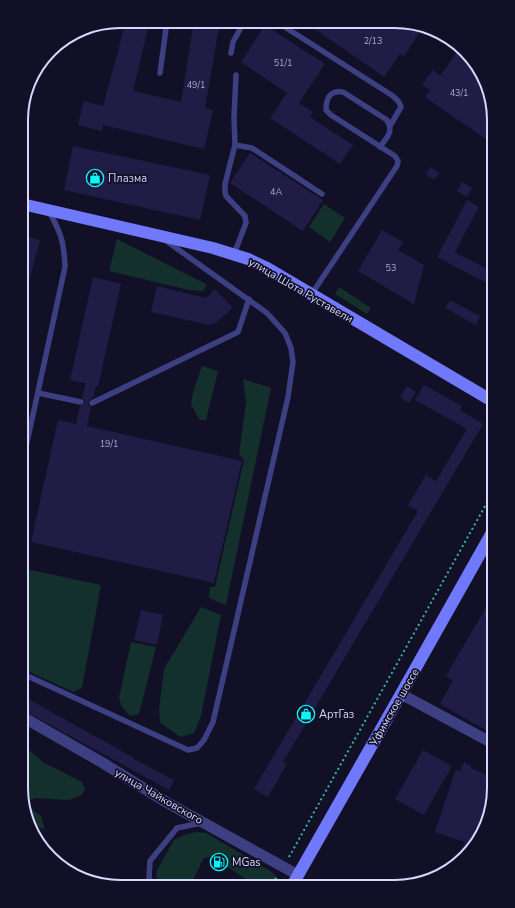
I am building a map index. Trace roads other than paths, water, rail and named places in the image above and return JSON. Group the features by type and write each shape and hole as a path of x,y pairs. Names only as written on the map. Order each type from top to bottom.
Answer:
{"street":[{"name":"улица Шота Руставели","path":"28,205 234,254 267,268 311,296 487,398"},
{"name":"Уфимское шоссе","path":"295,879 487,541"},
{"path":"401,694 487,740"},
{"name":"улица Чайковского","path":"28,720 103,763 166,802 283,867 295,879"}],"lane":[{"path":"160,73 166,28"},
{"path":"231,53 234,42 241,28"},
{"path":"286,28 400,102 401,107 390,126"},
{"path":"234,254 246,222 245,216 226,196 225,192 225,184 235,145 234,117 236,75"},
{"path":"311,296 397,166 398,161 395,156 380,147 331,115 326,110 326,101 331,95 336,91 343,92 387,120 390,126 390,133 380,147"},
{"path":"235,145 252,148 322,194"},
{"path":"28,438 65,267 62,237 47,210"},
{"path":"28,675 188,750 197,748 204,740 213,722 288,397 293,362 291,348 285,332 267,313 157,235"},
{"path":"92,403 238,332 249,299"},
{"path":"38,393 81,402"},
{"path":"150,880 150,861 177,828 204,822"}],"place":[{"name":"Плазма","path":"95,178"},
{"name":"АртГаз","path":"306,714"},
{"name":"MGas","path":"219,862"}]}
